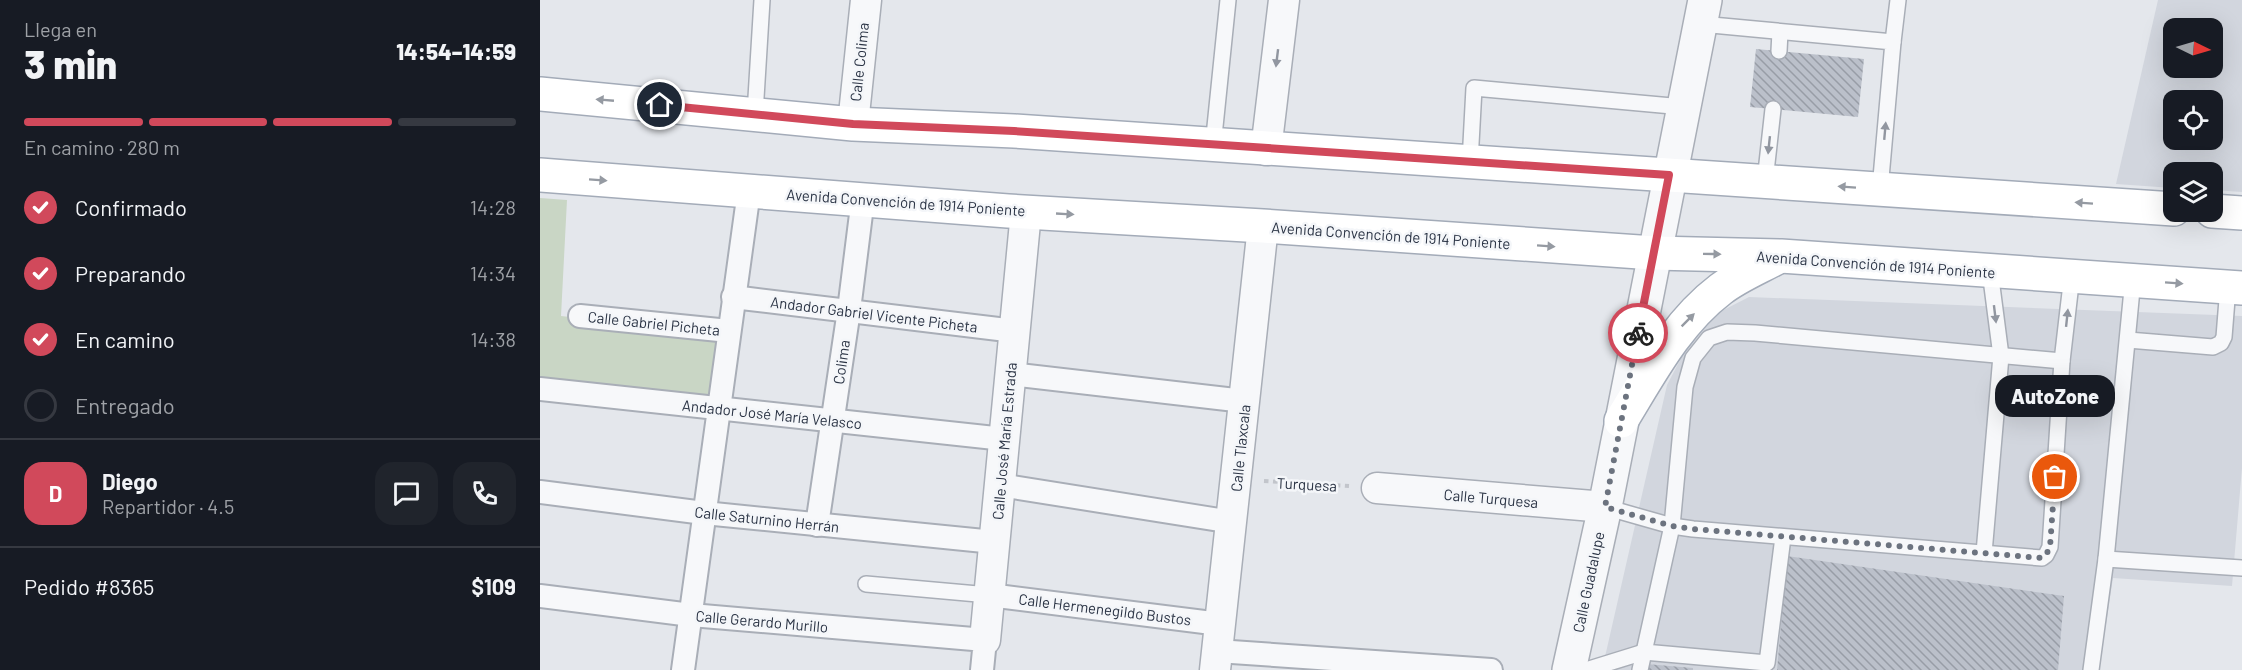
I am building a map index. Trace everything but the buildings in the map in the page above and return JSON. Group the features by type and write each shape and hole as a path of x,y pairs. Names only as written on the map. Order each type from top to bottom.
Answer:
{"main road":[{"path":"540,94 853,124 1014,131 1266,150 2163,208"},
{"name":"Avenida Convención de 1914 Poniente","path":"540,175 1026,212 1654,253 1781,256 2235,287"},
{"path":"2223,212 2242,213"},
{"path":"1621,421 1679,329 1722,288 1781,256"}],"street":[{"name":"Calle Colima","path":"853,124 866,0"},
{"path":"1266,150 1284,0"},
{"name":"Calle Guadalupe","path":"1569,670 1605,507 1703,12"},
{"path":"683,670 748,190"},
{"name":"Colima","path":"817,525 863,198"},
{"name":"Calle José María Estrada","path":"982,670 1026,212"},
{"name":"Calle Tlaxcala","path":"1217,648 1263,226"},
{"name":"Andador Gabriel Vicente Picheta","path":"733,297 1015,331"},
{"name":"Calle Gabriel Picheta","path":"580,316 729,331"},
{"path":"1011,374 1244,401"},
{"name":"Andador José María Velasco","path":"540,389 1004,439"},
{"path":"1000,485 1232,522"},
{"name":"Calle Turquesa","path":"1377,488 1605,507"},
{"name":"Calle Saturnino Herrán","path":"540,492 704,513 994,542"},
{"name":"Calle Hermenegildo Bustos","path":"989,595 1217,648 1491,670"},
{"name":"Calle Gerardo Murillo","path":"540,596 691,615 985,640"}],"lane":[{"path":"755,114 762,0"},
{"path":"1214,146 1228,0"},
{"path":"1880,189 1898,0"},
{"path":"1703,12 1780,32 1893,42"},
{"path":"1779,51 1780,32"},
{"path":"1470,162 1474,88 1683,107"},
{"path":"1765,181 1773,109"},
{"path":"1983,553 2001,356 1990,271"},
{"path":"1605,507 1672,526 1693,529 2042,558 2050,547 2062,361 2072,275"},
{"path":"2091,670 2106,559 2133,279"},
{"path":"2128,340 2213,347 2221,343 2224,337 2235,287"},
{"path":"1640,670 1672,526 1685,387 1693,358 1709,338 1727,332 1755,333 2062,361"},
{"path":"1586,670 1644,652 1767,663 1783,537"},
{"path":"2106,559 2242,568"},
{"path":"866,584 989,595"}],"path":[{"name":"Turquesa","path":"1237,479 1377,488"}],"shaded area":[{"path":"2158,0 2242,0 2242,192 2223,191 2223,162 2163,162 2163,187 2116,184"},
{"path":"1749,297 2242,316 2242,468 2232,586 2113,578 2099,670 1602,670 1667,385 1700,322"}],"green space":[{"path":"540,198 567,200 561,316 725,334 716,405 540,382"}],"way so far":[{"path":"1638,333 1605,507 1672,526 1693,529 2042,558 2050,547 2055,477"}],"place":[{"name":"AutoZone","path":"2055,477"}],"route":[{"path":"660,105 853,124 1014,131 1266,150 1669,175 1638,333"}]}
